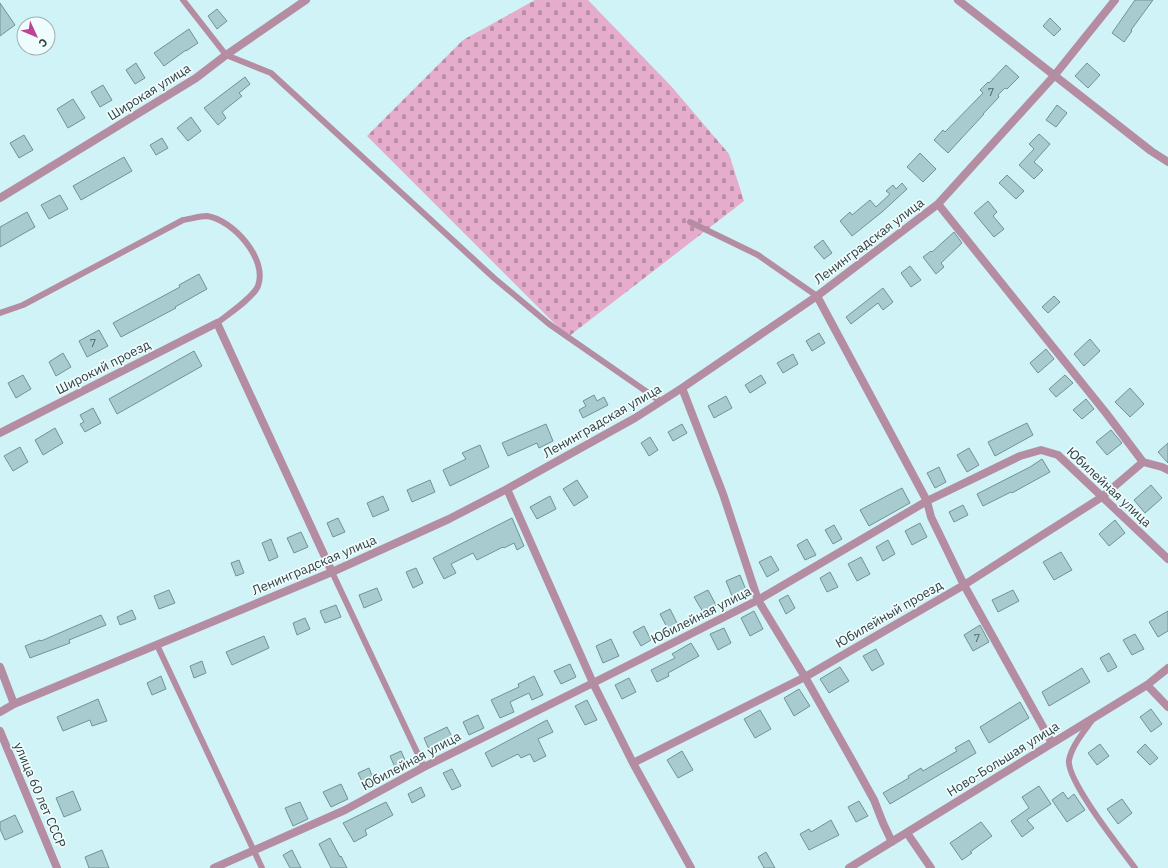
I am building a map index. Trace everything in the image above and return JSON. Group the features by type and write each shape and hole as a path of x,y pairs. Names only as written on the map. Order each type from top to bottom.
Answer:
{"street":[{"name":"Широкая улица","path":"0,198 196,78 226,55 306,0"},
{"path":"958,0 1151,151 1168,162"},
{"name":"Ленинградская улица","path":"0,712 14,704 332,572 449,519 507,489 635,418 682,388 817,296 938,204 1054,76 1115,0"},
{"path":"938,204 1106,413 1143,462 1168,470"},
{"path":"817,296 927,500 931,518 964,585 1052,743"},
{"path":"216,323 332,572"},
{"name":"Широкий проезд","path":"0,433 216,323"},
{"path":"682,388 724,494 758,600 805,677 874,800 892,842"},
{"name":"Юбилейная улица","path":"214,868 345,810 424,767 758,600 927,500 1020,456 1041,450 1058,455 1168,559"},
{"name":"Юбилейный проезд","path":"633,763 805,677 964,585 1102,497 1143,462"},
{"path":"507,489 593,683 633,763 691,868"},
{"path":"0,667 14,704"},
{"name":"Ново-Большая улица","path":"849,868 1147,685 1168,668"},
{"path":"1147,685 1168,707"},
{"name":"улица 60 лет СССР","path":"0,731 57,868"},
{"path":"907,833 931,868"}],"lane":[{"path":"182,0 226,55 271,73 494,278 550,324 660,401"},
{"path":"0,313 23,305 183,220 206,216 218,220 240,235 252,249 258,262 260,278 257,288 240,305 216,323"},
{"path":"690,222 758,255 817,296"},
{"path":"332,572 424,767"},
{"path":"157,644 262,868"},
{"path":"1093,718 1074,746 1069,761 1075,781 1088,804 1135,868"}],"green space":[{"path":"535,0 588,0 671,86 729,154 744,201 568,337 367,136 463,40"}],"building":[{"path":"1135,0 1153,0 1124,42 1112,33"},
{"path":"0,3 15,25 0,36"},
{"path":"217,9 227,21 217,29 208,16"},
{"path":"1050,18 1061,29 1054,36 1043,26"},
{"path":"189,29 198,43 164,66 154,53"},
{"path":"136,63 145,78 135,84 126,70"},
{"path":"1087,63 1100,75 1088,88 1075,76"},
{"path":"1006,65 1019,77 1007,89 1005,88 998,95 999,97 948,153 934,140 943,130 945,132 983,93 980,90"},
{"path":"245,77 250,84 239,93 242,96 222,112 226,118 218,125 204,108"},
{"path":"103,85 112,100 100,107 91,92"},
{"path":"73,99 85,118 68,128 57,109"},
{"path":"1057,105 1067,113 1056,127 1046,120"},
{"path":"191,117 201,131 188,141 177,128"},
{"path":"1039,134 1050,144 1034,162 1043,170 1034,179 1019,165 1034,149 1029,144"},
{"path":"24,135 33,150 19,158 10,143"},
{"path":"162,138 168,148 156,155 150,145"},
{"path":"920,153 936,169 923,182 907,167"},
{"path":"124,157 132,171 81,200 73,186"},
{"path":"1007,175 1024,191 1016,199 999,183"},
{"path":"902,183 907,189 882,212 852,236 840,221 850,212 852,215 870,200 876,207 890,194 886,191 893,185 896,189"},
{"path":"60,195 68,209 49,219 41,205"},
{"path":"988,201 997,212 993,216 1004,229 994,237 974,213"},
{"path":"27,212 35,227 0,247 0,227"},
{"path":"954,232 962,243 941,263 944,267 936,274 923,257 931,251 932,252"},
{"path":"823,240 832,253 824,259 814,247"},
{"path":"910,266 921,280 911,287 901,273"},
{"path":"199,274 207,289 175,307 176,308 121,337 113,323 180,287 179,285"},
{"path":"883,288 893,302 883,310 878,303 851,324 846,317"},
{"path":"1054,296 1060,302 1048,313 1042,307"},
{"path":"99,330 108,346 87,357 79,341"},
{"path":"819,333 825,343 812,351 806,341"},
{"path":"1090,339 1100,351 1084,366 1074,354"},
{"path":"1046,349 1054,359 1038,373 1030,363"},
{"path":"194,351 202,366 117,414 109,399"},
{"path":"63,353 71,367 56,376 49,362"},
{"path":"793,354 798,364 783,373 777,363"},
{"path":"23,375 31,389 16,398 8,383"},
{"path":"761,375 766,383 750,393 745,385"},
{"path":"1065,375 1073,383 1056,397 1049,389"},
{"path":"1130,388 1144,404 1130,417 1115,402"},
{"path":"594,395 597,401 604,397 608,405 583,418 579,410 586,406 583,401"},
{"path":"726,396 732,408 714,418 708,406"},
{"path":"1086,399 1094,409 1082,419 1073,410"},
{"path":"93,408 101,423 85,432 80,424 84,422 80,415"},
{"path":"1027,423 1033,435 995,456 988,442"},
{"path":"546,424 553,441 539,448 537,443 508,456 502,443"},
{"path":"682,424 687,433 673,441 668,432"},
{"path":"55,428 63,443 43,455 35,440"},
{"path":"1111,430 1122,443 1107,455 1096,442"},
{"path":"650,437 658,450 649,456 641,443"},
{"path":"1168,443 1168,463 1158,452"},
{"path":"480,445 489,467 450,486 443,470 466,459 462,453"},
{"path":"20,447 28,462 13,471 4,456"},
{"path":"969,448 979,465 967,472 957,455"},
{"path":"1042,459 1050,472 1012,493 1011,492 983,506 977,494 1030,467"},
{"path":"939,467 946,482 935,488 927,473"},
{"path":"430,480 435,492 412,502 407,490"},
{"path":"577,480 588,497 574,506 563,489"},
{"path":"1151,485 1162,498 1145,513 1134,500"},
{"path":"902,488 910,503 869,526 860,510"},
{"path":"383,496 389,510 373,517 367,503"},
{"path":"550,496 556,509 537,519 530,507"},
{"path":"963,505 968,515 954,522 949,512"},
{"path":"338,518 345,532 333,537 327,523"},
{"path":"512,518 524,546 517,550 514,543 477,560 473,553 451,564 456,573 444,579 433,558"},
{"path":"1115,520 1125,533 1109,546 1099,534"},
{"path":"920,523 927,537 912,545 905,531"},
{"path":"834,525 842,539 833,544 825,530"},
{"path":"301,532 308,547 294,553 287,538"},
{"path":"271,539 278,557 269,561 262,543"},
{"path":"807,539 816,555 805,560 797,545"},
{"path":"888,540 895,554 883,561 876,547"},
{"path":"1061,552 1072,570 1054,580 1043,562"},
{"path":"771,556 779,570 767,577 759,562"},
{"path":"861,557 870,574 857,581 848,564"},
{"path":"239,560 244,573 236,576 231,563"},
{"path":"416,568 423,583 413,588 406,572"},
{"path":"830,572 838,587 827,592 820,578"},
{"path":"740,575 746,590 732,596 726,581"},
{"path":"377,588 382,600 364,608 359,595"},
{"path":"169,590 175,603 159,609 154,596"},
{"path":"708,590 716,605 703,612 694,597"},
{"path":"1013,590 1019,601 998,612 992,600"},
{"path":"788,595 795,608 786,614 779,600"},
{"path":"336,605 341,617 325,623 320,611"},
{"path":"670,609 678,625 669,631 660,614"},
{"path":"132,610 136,619 120,625 117,617"},
{"path":"754,611 763,629 750,636 741,618"},
{"path":"1168,611 1168,631 1158,637 1149,622"},
{"path":"101,615 106,625 69,640 70,643 30,658 25,646 40,640 41,641"},
{"path":"305,618 310,629 297,635 293,623"},
{"path":"980,625 989,642 973,651 964,635"},
{"path":"644,626 651,640 641,646 633,632"},
{"path":"724,628 731,643 718,650 710,634"},
{"path":"1135,634 1144,649 1132,655 1123,640"},
{"path":"264,636 269,648 232,665 226,652"},
{"path":"611,639 619,656 603,663 596,646"},
{"path":"691,643 699,656 668,673 669,676 657,682 651,670 675,658 672,654"},
{"path":"876,649 884,664 872,671 863,656"},
{"path":"1109,653 1117,667 1108,672 1100,658"},
{"path":"202,661 206,673 194,678 190,666"},
{"path":"570,664 576,677 561,684 554,671"},
{"path":"840,667 849,681 829,693 820,679"},
{"path":"1082,668 1090,682 1049,706 1042,692"},
{"path":"161,676 166,689 152,695 147,683"},
{"path":"534,676 543,695 532,700 529,693 510,702 514,712 500,718 491,700 519,687 518,684"},
{"path":"629,678 636,692 622,699 615,685"},
{"path":"799,689 810,706 794,716 784,698"},
{"path":"98,699 107,721 92,726 90,720 63,731 57,717"},
{"path":"587,700 597,720 585,725 575,706"},
{"path":"1020,702 1029,718 989,743 980,727"},
{"path":"1151,709 1162,724 1151,732 1140,717"},
{"path":"760,710 771,729 755,738 744,719"},
{"path":"478,715 484,728 469,735 463,722"},
{"path":"547,720 553,732 538,739 546,756 534,762 530,754 521,758 518,754 492,767 485,753"},
{"path":"447,727 455,743 431,754 424,738"},
{"path":"969,740 976,753 890,804 883,793 909,778 908,776 921,768 923,771 957,751 955,748"},
{"path":"1100,744 1109,756 1097,765 1088,753"},
{"path":"1145,744 1158,758 1150,765 1137,752"},
{"path":"401,751 408,767 397,772 390,756"},
{"path":"682,751 693,770 678,778 667,760"},
{"path":"369,768 375,783 365,788 358,773"},
{"path":"452,769 461,786 452,790 443,773"},
{"path":"341,784 348,799 331,807 323,792"},
{"path":"1039,786 1051,804 1027,820 1034,828 1022,837 1011,821 1029,808 1022,797"},
{"path":"421,787 425,796 412,803 408,794"},
{"path":"73,791 81,810 64,817 56,798"},
{"path":"1063,792 1068,799 1074,794 1085,810 1067,822 1052,800"},
{"path":"1122,799 1132,813 1118,824 1107,809"},
{"path":"859,801 868,816 856,822 848,807"},
{"path":"300,802 308,819 293,826 285,808"},
{"path":"386,802 393,815 365,830 367,835 354,842 343,823"},
{"path":"15,815 23,832 5,840 0,829 0,822"},
{"path":"831,820 839,835 809,850 800,834 809,829 811,832"},
{"path":"981,822 992,836 970,852 972,853 962,860 950,843"},
{"path":"330,838 347,868 331,868 319,844"},
{"path":"102,850 109,868 89,868 85,857"},
{"path":"292,850 301,868 290,868 283,855"},
{"path":"766,852 775,868 764,868 758,857"}]}
